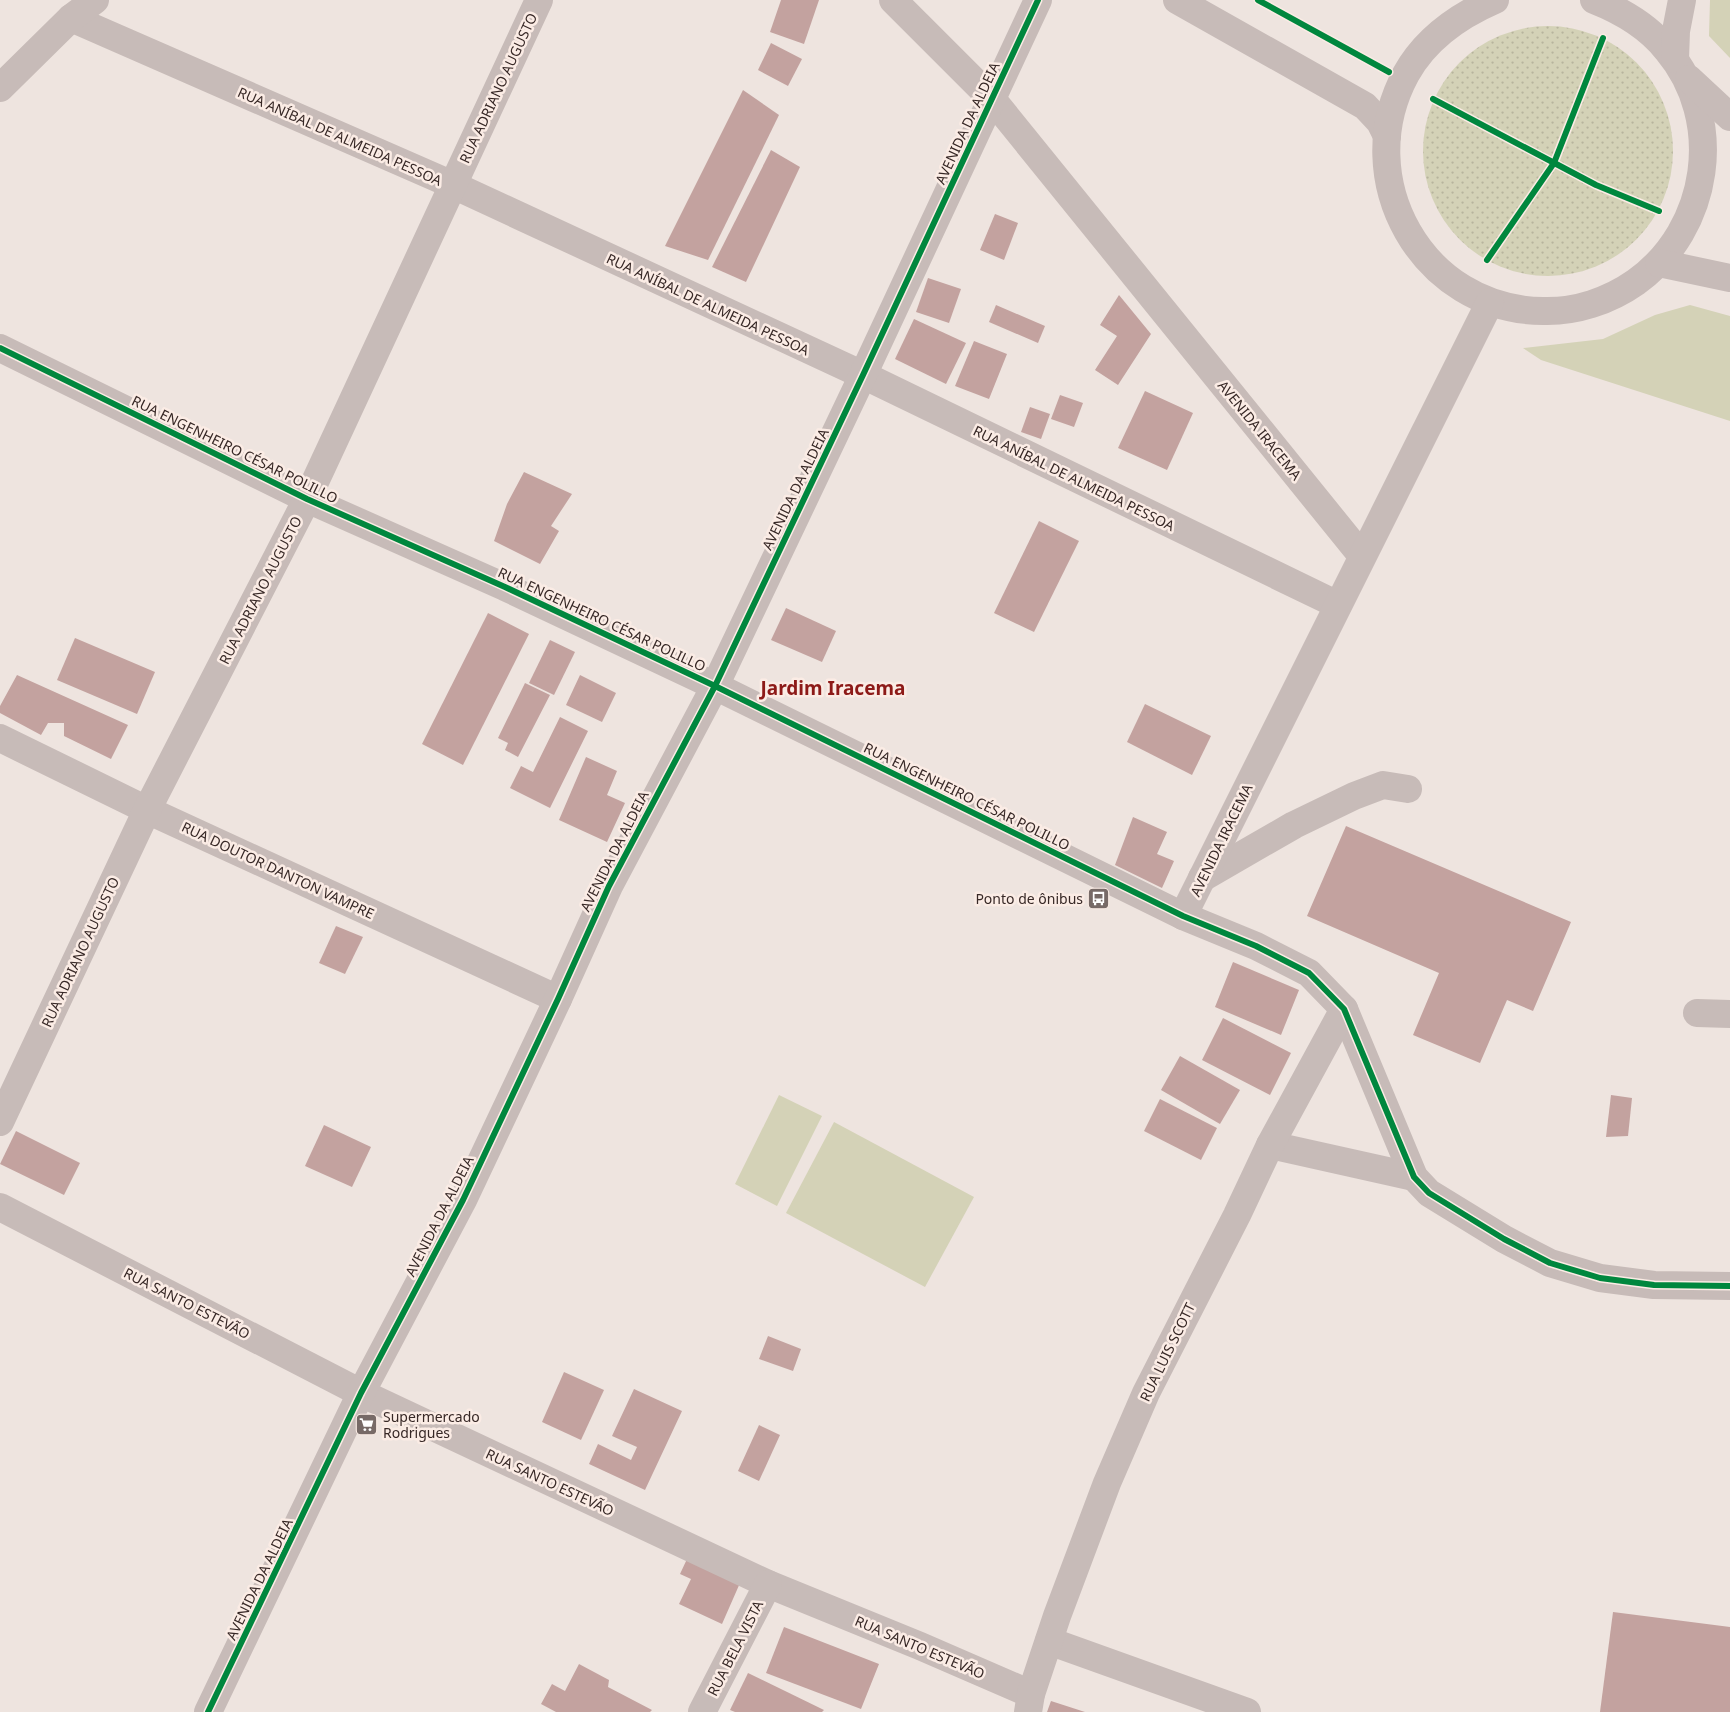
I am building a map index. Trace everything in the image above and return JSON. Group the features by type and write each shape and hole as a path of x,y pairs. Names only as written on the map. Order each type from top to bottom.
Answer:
{"street":[{"path":"0,88 71,18 96,0"},
{"name":"RUA ADRIANO AUGUSTO","path":"0,1122 147,810 307,499 539,0"},
{"name":"AVENIDA IRACEMA","path":"893,0 992,99 1362,556 1183,916"},
{"name":"AVENIDA DA ALDEIA","path":"208,1712 361,1393 463,1200 609,886 715,686 863,376 1038,0"},
{"path":"1177,0 1359,102 1372,112 1387,136"},
{"path":"1495,0 1464,14 1438,34 1426,46 1406,73 1393,103 1387,136 1386,165 1392,194 1396,209 1409,235 1427,259 1442,274 1490,302 1525,310 1562,311 1598,302 1622,291 1645,276 1659,263 1680,236 1694,207 1702,177 1704,148 1696,103 1680,67 1676,31 1682,0"},
{"path":"1594,0 1623,13 1644,27 1660,42 1680,67 1730,117"},
{"path":"1625,0 1644,27"},
{"name":"RUA ANÍBAL DE ALMEIDA PESSOA","path":"71,18 453,185 863,376 1338,605"},
{"path":"1659,263 1730,278"},
{"path":"1362,556 1490,302"},
{"name":"RUA ENGENHEIRO CÉSAR POLILLO","path":"0,348 307,499 504,587 715,686 1183,916 1256,946 1309,973 1344,1008"},
{"name":"RUA DOUTOR DANTON VAMPRE","path":"0,738 147,810 558,999"},
{"path":"1202,878 1294,825 1354,796 1383,785 1408,789"},
{"path":"1344,1008 1414,1177 1429,1194 1504,1239 1550,1263 1600,1278 1654,1286 1730,1286"},
{"name":"RUA LUIS SCOTT","path":"1030,1703 1049,1641 1107,1483 1146,1393 1237,1215 1270,1145 1344,1008"},
{"path":"1696,1014 1730,1014"},
{"path":"1270,1145 1414,1177"},
{"name":"RUA SANTO ESTEVÃO","path":"0,1207 361,1393 768,1584 920,1646 1030,1703"},
{"name":"RUA BELA VISTA","path":"702,1712 768,1584"},
{"path":"1049,1641 1247,1712"}],"shaded area":[{"path":"1710,0 1730,0 1730,58 1709,36"},
{"path":"1536,26 1560,26 1596,35 1618,47 1637,62 1652,81 1664,103 1671,127 1673,151 1671,175 1664,199 1652,221 1637,240 1618,255 1596,267 1560,276 1536,276 1500,267 1478,255 1459,240 1444,221 1432,199 1423,163 1423,139 1432,103 1444,81 1459,62 1478,47 1500,35"},
{"path":"1690,305 1730,316 1730,421 1541,360 1523,348 1603,339 1655,315"},
{"path":"779,1095 822,1116 777,1206 735,1184"},
{"path":"834,1122 974,1197 925,1287 786,1213"}],"building":[{"path":"781,0 819,0 804,44 770,32"},
{"path":"771,43 802,59 788,86 758,70"},
{"path":"743,90 779,115 708,260 665,246"},
{"path":"771,150 800,167 746,282 712,267"},
{"path":"995,214 1018,223 1004,260 980,250"},
{"path":"928,278 961,289 949,323 916,312"},
{"path":"1119,295 1151,334 1118,385 1095,370 1117,336 1100,325"},
{"path":"996,305 1045,326 1038,343 989,322"},
{"path":"914,319 966,343 946,384 895,359"},
{"path":"974,341 1007,354 989,399 955,386"},
{"path":"1145,391 1193,413 1167,470 1118,448"},
{"path":"1060,395 1083,403 1074,427 1051,419"},
{"path":"1030,407 1050,414 1041,439 1021,432"},
{"path":"524,472 572,494 551,526 559,531 540,564 494,541 507,504"},
{"path":"1039,521 1079,541 1034,632 994,613"},
{"path":"786,608 836,631 822,662 771,640"},
{"path":"488,613 529,634 463,765 422,744"},
{"path":"75,638 155,672 137,714 57,680"},
{"path":"550,640 575,652 554,695 529,683"},
{"path":"17,675 128,725 111,759 64,736 64,723 48,723 41,735 0,713 0,706"},
{"path":"580,675 616,693 602,722 566,705"},
{"path":"525,683 550,695 518,757 505,750 508,743 498,738"},
{"path":"1145,704 1211,736 1192,775 1127,742"},
{"path":"560,717 588,731 550,808 510,788 521,766 533,772"},
{"path":"586,757 617,771 607,795 625,803 607,842 559,820"},
{"path":"1133,817 1167,832 1157,854 1174,861 1162,888 1115,865"},
{"path":"1346,826 1571,922 1533,1011 1507,1000 1480,1063 1413,1035 1439,973 1307,916"},
{"path":"336,926 363,937 345,974 319,963"},
{"path":"1233,962 1299,990 1281,1035 1215,1007"},
{"path":"1223,1018 1291,1053 1270,1095 1202,1060"},
{"path":"1180,1056 1240,1090 1220,1124 1161,1090"},
{"path":"1611,1095 1632,1098 1628,1136 1606,1137"},
{"path":"1160,1099 1217,1128 1201,1160 1144,1131"},
{"path":"324,1125 371,1147 352,1187 305,1166"},
{"path":"16,1131 80,1163 64,1195 0,1164"},
{"path":"768,1336 801,1349 793,1371 759,1359"},
{"path":"564,1372 604,1390 581,1440 542,1422"},
{"path":"634,1389 682,1411 645,1490 589,1464 598,1444 631,1460 637,1447 612,1436"},
{"path":"759,1425 780,1435 759,1481 738,1471"},
{"path":"687,1559 740,1583 722,1624 679,1604 691,1579 680,1574"},
{"path":"1613,1612 1730,1627 1730,1712 1600,1712"},
{"path":"784,1627 879,1664 861,1709 766,1673"},
{"path":"579,1664 609,1680 608,1687 652,1710 650,1712 556,1712 541,1704 552,1684 565,1691"},
{"path":"748,1673 824,1710 822,1712 735,1712 730,1710"},
{"path":"1051,1701 1085,1712 1047,1712"}],"cycle path":[{"path":"208,1712 361,1393 463,1200 609,886 715,686 1038,0"},
{"path":"1258,0 1389,72"},
{"path":"1487,260 1554,163 1603,38"},
{"path":"1433,99 1596,185 1659,211"},
{"path":"0,348 307,499 505,587 715,686 1183,916 1256,946 1309,973 1344,1009 1414,1177 1429,1193 1504,1239 1550,1263 1600,1278 1654,1285 1730,1286"}],"place":[{"name":"Ponto de ônibus","path":"1099,898"},
{"name":"Supermercado Rodrigues","path":"367,1424"}],"district":[{"name":"Jardim Iracema","path":"833,688"}]}
